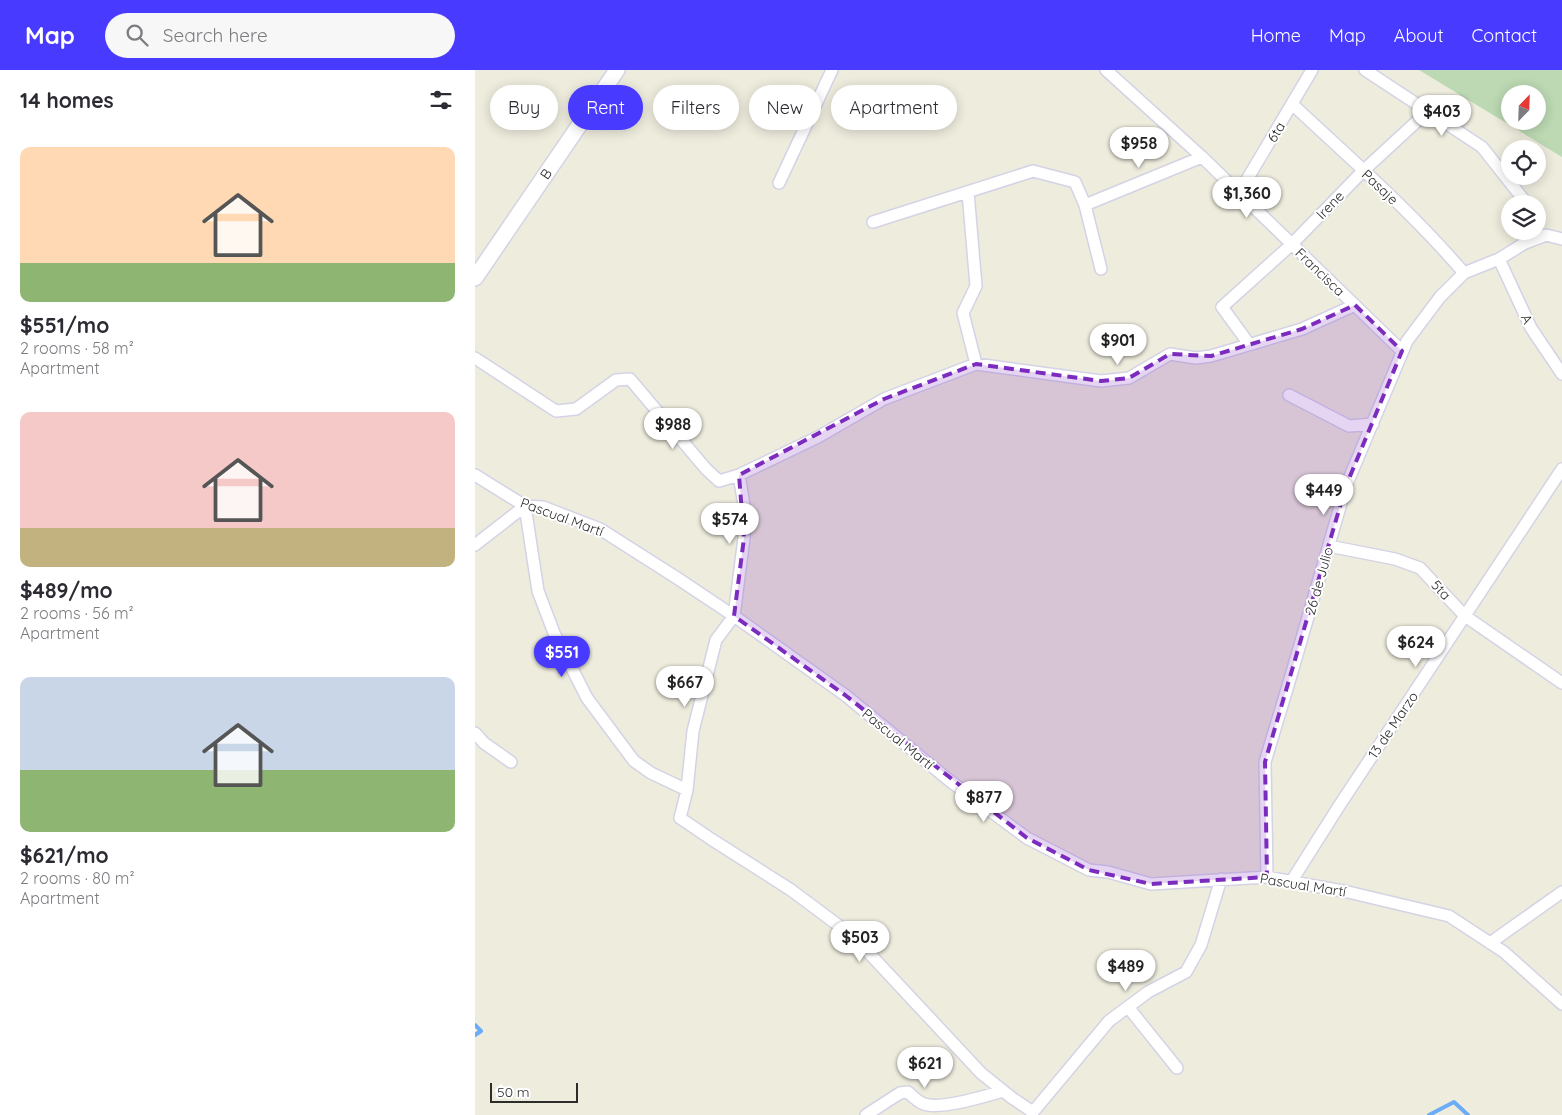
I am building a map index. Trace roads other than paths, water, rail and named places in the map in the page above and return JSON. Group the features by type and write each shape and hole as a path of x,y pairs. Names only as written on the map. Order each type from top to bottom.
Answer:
{"street":[{"name":"B","path":"475,278 617,70"},
{"path":"779,183 832,70"},
{"name":"Francisca","path":"1106,70 1202,157 1402,351"},
{"name":"6ta","path":"1239,193 1313,70"},
{"path":"1365,70 1482,147 1520,195"},
{"name":"Pasaje","path":"1292,104 1383,188 1464,273"},
{"name":"Irene","path":"1249,344 1222,307 1292,244 1363,171 1427,112"},
{"path":"1085,205 1202,157"},
{"path":"873,222 1033,171 1075,182 1085,205 1101,269"},
{"path":"967,192 976,286 963,313 976,364"},
{"path":"1546,235 1562,238"},
{"name":"26 de Julio","path":"1267,877 1265,762 1346,486 1407,341 1440,297 1464,273 1499,259 1527,240"},
{"name":"A","path":"1499,259 1531,328 1562,374"},
{"path":"475,358 556,411 576,409 616,380 631,379 706,469 719,481 739,475 818,437 883,399 976,364 1101,381 1129,378 1170,354 1195,358 1211,356 1302,329 1355,305"},
{"path":"1289,395 1349,426 1373,424"},
{"name":"13 de Marzo","path":"1291,882 1339,806 1562,469"},
{"name":"Pascual Martí","path":"475,475 525,506 543,507 600,528 733,616 845,695 950,781 1027,838 1089,870 1108,872 1151,884 1267,877 1348,892 1449,916 1504,952 1562,1004"},
{"path":"739,475 744,505 744,538 733,616 716,640 693,731 687,790 680,818 791,890 854,937 981,1073 1032,1114 1109,1022 1148,992 1186,972 1201,945 1221,879"},
{"path":"475,544 525,506 537,591 554,634 587,698 634,761 651,773 687,790"},
{"name":"5ta","path":"1329,546 1395,560 1420,568 1465,616 1562,683"},
{"path":"475,733 484,743 511,762"},
{"path":"1490,943 1562,892"},
{"path":"1128,1007 1177,1068"},
{"path":"866,1115 900,1093 908,1092 924,1104 933,1105 971,1101 1003,1091"}],"waterway":[{"path":"475,1025 481,1031 475,1035"},
{"path":"1429,1115 1454,1102 1468,1115"}]}
